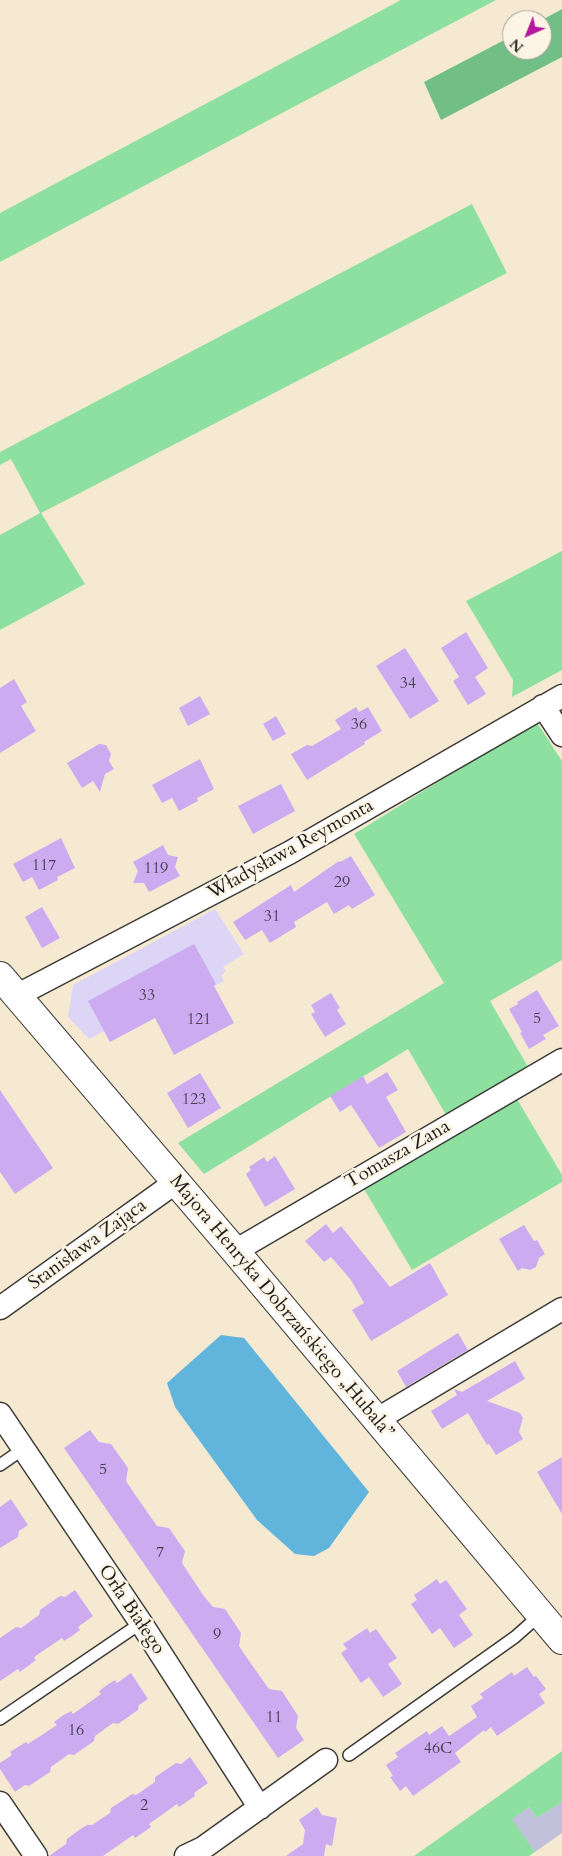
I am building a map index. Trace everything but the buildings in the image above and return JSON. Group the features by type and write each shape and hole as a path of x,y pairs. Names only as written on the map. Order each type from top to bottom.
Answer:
{"street":[{"path":"552,701 562,735"},
{"name":"Władysława Reymonta","path":"8,986 289,853 552,701"},
{"name":"Majora Henryka Dobrzańskiego „Hubala”","path":"8,986 235,1251 562,1640"},
{"name":"Tomasza Zana","path":"235,1251 562,1060"},
{"name":"Stanisława Zająca","path":"0,1308 176,1182"},
{"path":"376,1420 562,1309"},
{"name":"Orła Białego","path":"0,1414 141,1623 260,1808"},
{"path":"186,1856 203,1848 326,1760"},
{"path":"0,1803 36,1856"}],"lane":[{"path":"0,1465 24,1449"},
{"path":"349,1756 515,1637 541,1614"},
{"path":"0,1719 141,1623"}],"shaded area":[{"path":"215,909 244,954 223,967 226,971 221,976 224,981 110,1042 104,1031 89,1039 68,1017 73,985"},
{"path":"562,1802 562,1833 535,1852 511,1819 529,1807 537,1818"}],"green space":[{"path":"401,0 496,0 0,262 0,213"},
{"path":"562,9 562,57 441,120 424,82 502,41 502,60 552,60 552,14"},
{"path":"472,204 507,273 41,513 85,584 0,630 0,535 40,513 11,459 0,465 0,452"},
{"path":"562,551 562,670 512,697 513,680 466,601"},
{"path":"536,721 562,761 562,960 490,1001 528,1067 446,1115 408,1049 204,1174 178,1143 444,983 354,834"},
{"path":"514,1094 562,1175 562,1182 412,1270 361,1184"},
{"path":"562,1751 562,1802 537,1818 529,1807 512,1819 535,1852 529,1856 414,1856"}],"water":[{"path":"221,1335 244,1338 369,1492 329,1548 314,1556 295,1554 257,1520 175,1407 167,1383"}]}
